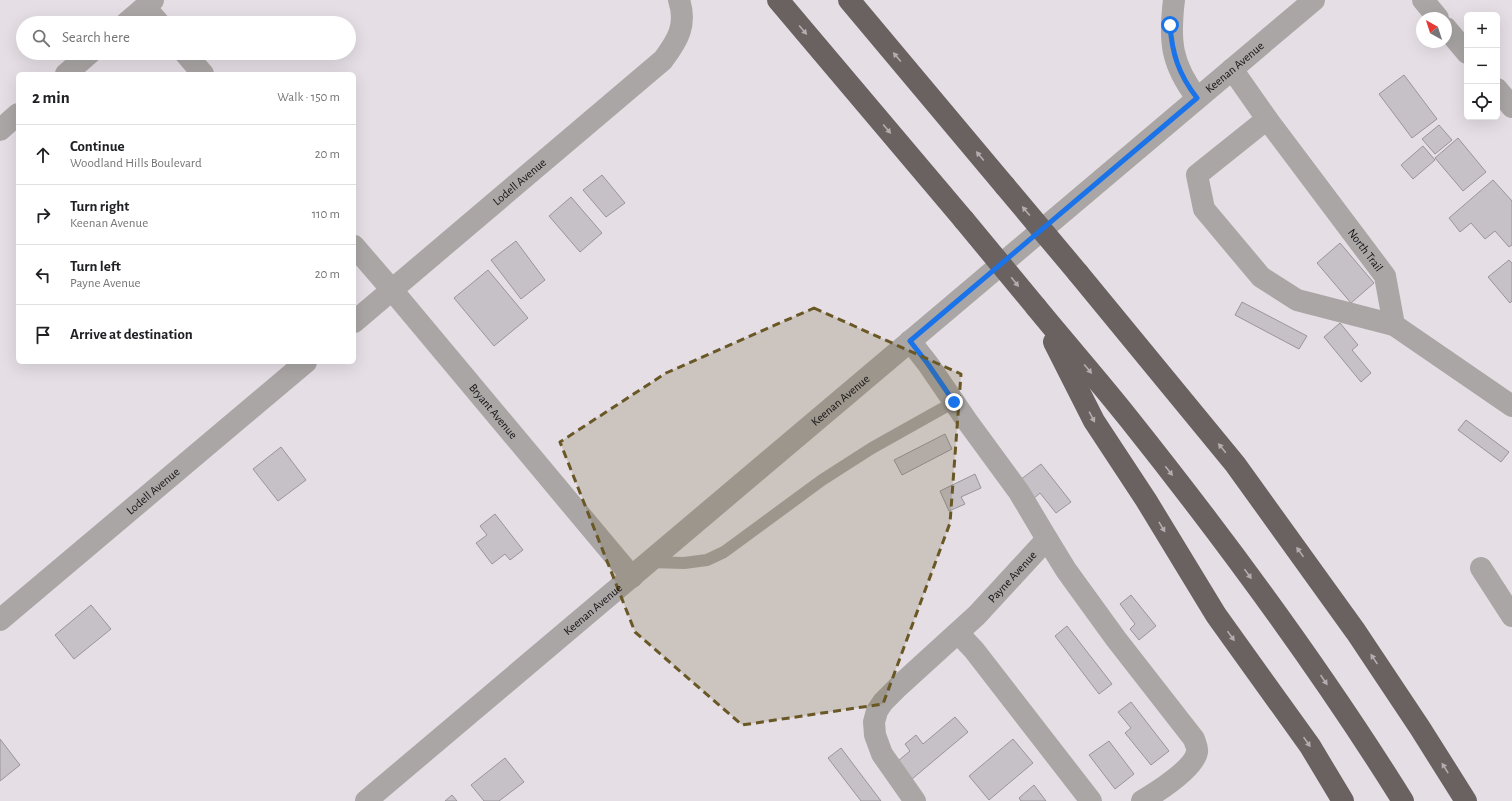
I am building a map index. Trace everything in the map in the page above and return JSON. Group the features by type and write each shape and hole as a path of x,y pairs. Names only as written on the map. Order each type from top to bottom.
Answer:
{"highway":[{"path":"778,0 1129,418 1236,558 1314,664 1369,746 1403,801"},
{"path":"849,0 1078,273 1235,464 1356,632 1420,728 1466,801"},
{"path":"1036,307 1094,421 1146,500 1216,615 1310,746 1343,801"}],"street":[{"name":"Lodell Avenue","path":"356,320 663,60 676,42 682,25 681,6 679,0"},
{"path":"1174,0 1170,25 1172,45 1179,71 1197,98"},
{"name":"Keenan Avenue","path":"366,801 1314,0"},
{"path":"1423,0 1433,12"},
{"path":"134,16 149,3 156,16"},
{"path":"1452,35 1464,49"},
{"path":"68,72 82,60"},
{"path":"191,60 201,72"},
{"name":"North Trail","path":"1232,69 1266,119 1385,276 1394,325"},
{"path":"1500,93 1512,108"},
{"path":"0,130 16,116"},
{"path":"1266,119 1197,175 1204,209 1261,277 1297,300 1394,325 1512,406"},
{"name":"Bryant Avenue","path":"356,248 632,577"},
{"path":"910,341 1019,492 1066,570 1116,639 1194,740 1197,750 1194,761 1186,769 1142,801"},
{"name":"Lodell Avenue","path":"0,620 304,364"},
{"name":"Payne Avenue","path":"915,801 882,754 875,736 874,722 877,711 883,702 899,686 977,615 1046,539"},
{"path":"1481,568 1512,616"},
{"path":"958,632 974,650 1091,801"}],"lane":[{"path":"650,562 684,563 707,560 724,552 822,480 878,445 954,402"}],"highlighted area":[{"path":"814,308 961,374 950,523 883,704 742,725 635,632 560,442 666,373"}],"building":[{"path":"1404,75 1437,119 1412,138 1379,94"},
{"path":"1439,125 1452,140 1435,154 1422,139"},
{"path":"1458,138 1486,172 1463,191 1435,158"},
{"path":"1423,146 1435,160 1413,179 1401,165"},
{"path":"602,175 625,203 606,217 583,190"},
{"path":"1493,180 1512,201 1512,245 1509,247 1495,231 1485,239 1471,223 1460,232 1449,218"},
{"path":"571,197 602,233 580,252 549,216"},
{"path":"516,241 545,280 521,299 491,260"},
{"path":"1340,243 1374,283 1351,303 1317,263"},
{"path":"1509,260 1512,263 1512,301 1510,303 1488,277"},
{"path":"488,270 528,318 494,346 454,298"},
{"path":"1242,302 1307,336 1299,349 1235,315"},
{"path":"1340,323 1358,345 1352,350 1371,373 1361,382 1324,337"},
{"path":"1466,420 1509,452 1501,462 1458,430"},
{"path":"945,434 952,449 902,475 894,460"},
{"path":"281,447 306,480 278,501 253,469"},
{"path":"1041,464 1071,502 1056,513 1040,493 1033,499 1020,480"},
{"path":"975,474 981,488 961,497 965,504 949,511 940,491"},
{"path":"495,514 523,550 510,560 505,554 492,564 476,543 487,535 480,526"},
{"path":"1131,595 1156,626 1139,640 1130,629 1135,624 1120,604"},
{"path":"91,605 111,629 74,659 55,635"},
{"path":"1067,626 1112,684 1099,694 1055,636"},
{"path":"1131,702 1169,751 1151,765 1125,733 1131,728 1118,712"},
{"path":"955,717 968,732 912,779 898,761 910,751 905,744 916,735 923,744"},
{"path":"0,739 20,765 0,781"},
{"path":"1013,739 1033,763 989,800 969,776"},
{"path":"1109,741 1134,774 1115,789 1089,755"},
{"path":"841,748 881,801 861,801 828,758"},
{"path":"505,758 524,782 499,801 484,801 471,785"},
{"path":"1034,785 1046,801 1021,801 1019,798"},
{"path":"452,795 457,801 445,801"}],"route":[{"path":"954,402 910,341 1197,98 1179,71 1172,45 1170,25"}]}
